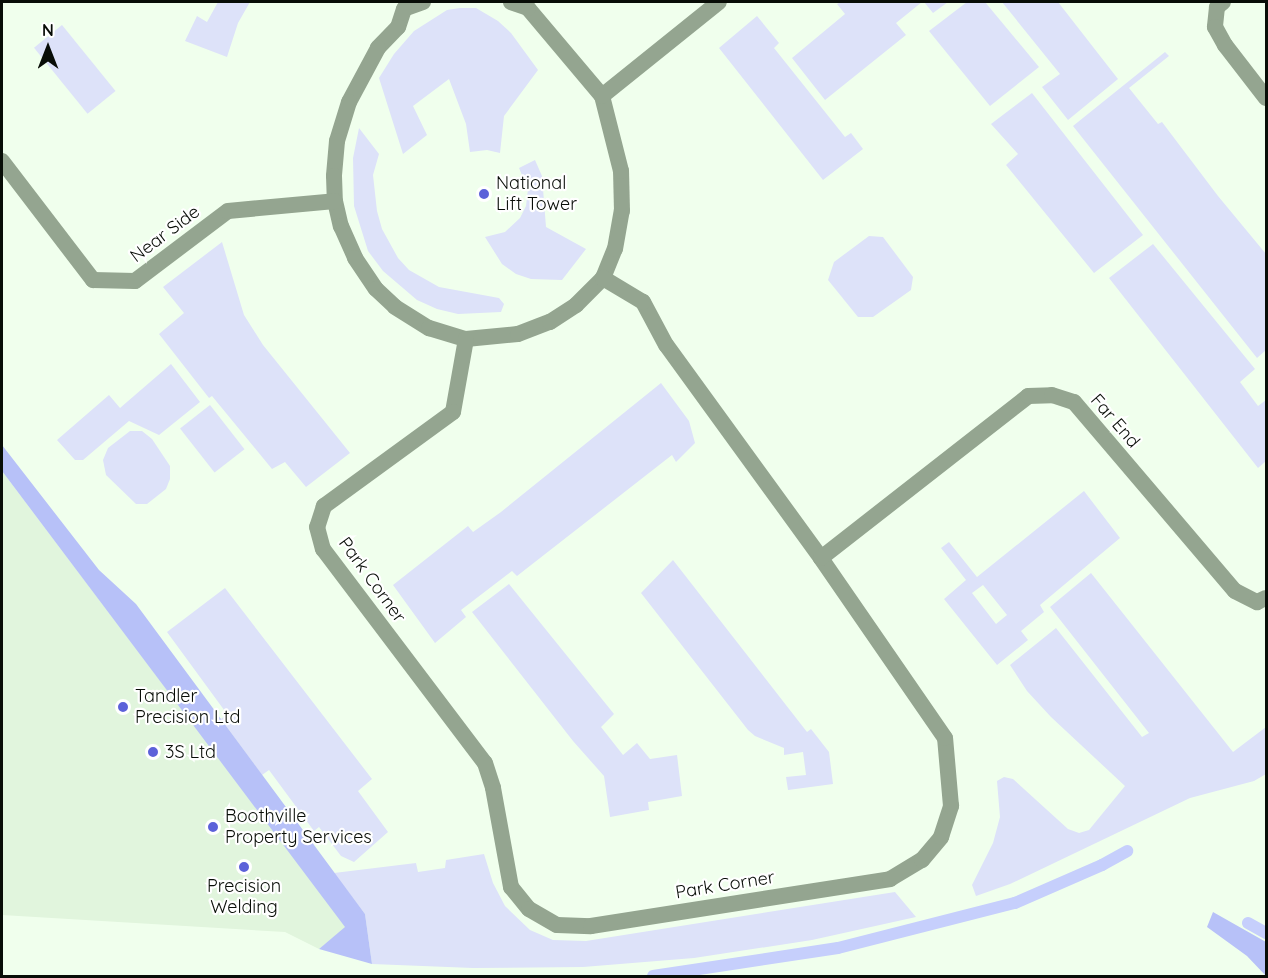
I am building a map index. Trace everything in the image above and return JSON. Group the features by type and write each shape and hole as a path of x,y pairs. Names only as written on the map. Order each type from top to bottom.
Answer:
{"street":[{"path":"423,2 407,5 398,27 378,48 349,102 338,141 334,176 335,201 341,226 355,258 376,289 395,307 429,328 466,339 518,333 549,322 576,304 603,278 615,249 622,211 621,171 602,96 526,5 511,2"},
{"path":"602,96 719,2"},
{"path":"1223,2 1217,7 1215,27 1225,45 1266,98"},
{"name":"Near Side","path":"2,161 93,280 135,281 228,211 335,201"},
{"name":"Park Corner","path":"466,339 453,412 324,506 317,527 323,549 485,763 493,788 511,887 529,909 557,925 591,926 890,879 922,860 940,837 951,806 945,738 821,558 666,345 643,302 603,278"},
{"name":"Far End","path":"821,558 1028,396 1052,395 1074,402 1235,591 1257,602 1266,598"}],"shaded area":[{"path":"218,2 250,2 238,23 227,57 185,41 197,16 207,22"},
{"path":"841,2 922,2 896,23 906,35 825,100 792,58 845,14 837,4"},
{"path":"924,2 948,2 933,13"},
{"path":"967,2 985,2 1039,67 990,106 929,31"},
{"path":"1002,2 1058,2 1118,79 1068,120 1042,87 1060,74"},
{"path":"476,8 498,21 511,33 538,70 504,116 500,153 487,150 470,152 466,124 449,79 413,106 427,135 403,154 379,78 394,54 414,31 447,10"},
{"path":"757,16 779,43 774,48 845,137 851,133 863,149 823,180 719,48"},
{"path":"62,25 115,91 88,114 34,48"},
{"path":"1165,52 1169,56 1129,88 1158,124 1162,122 1218,196 1266,254 1266,350 1257,358 1073,126"},
{"path":"1032,93 1143,235 1094,273 1006,165 1018,154 991,124"},
{"path":"359,128 379,154 373,175 377,211 382,229 398,258 409,270 439,287 499,298 504,304 501,312 458,314 437,309 417,300 383,271 368,251 354,206 353,158"},
{"path":"535,160 542,176 546,227 586,249 562,280 531,279 516,274 502,264 485,237 505,232 520,218 526,206 528,189 519,168"},
{"path":"869,236 883,237 913,277 911,290 873,317 858,317 828,280 834,262"},
{"path":"222,242 244,315 263,345 350,453 306,487 285,462 272,469 212,396 209,398 159,334 184,313 163,287"},
{"path":"1153,244 1255,369 1240,382 1258,406 1266,400 1266,461 1258,468 1109,278"},
{"path":"171,364 200,402 159,435 129,421 83,460 75,460 57,440 109,395 120,408"},
{"path":"661,383 689,421 695,443 676,462 672,455 517,576 512,571 461,610 466,617 435,643 393,585 468,526 473,532 501,512"},
{"path":"210,405 244,449 215,473 180,428"},
{"path":"130,431 142,431 152,439 170,466 170,479 166,489 147,504 136,504 106,475 103,460 108,448"},
{"path":"2,445 99,570 136,604 365,914 372,964 319,949 345,927 2,471"},
{"path":"2,471 346,927 319,949 285,932 2,915"},
{"path":"1084,491 1120,538 1040,605 1044,612 1021,631 1028,640 997,665 944,599 966,580 941,548 949,542 977,577","holes":["983,585 1007,615 996,624 972,593"]},
{"path":"673,560 807,732 811,729 829,752 833,784 788,790 786,777 806,775 803,752 784,755 784,748 755,736 748,730 641,593"},
{"path":"1091,573 1233,752 1266,727 1266,774 1254,781 1190,798 1010,884 976,896 972,885 993,843 1000,817 997,781 1004,777 1013,779 1068,829 1079,833 1089,830 1125,786 1051,717 1027,691 1010,665 1056,628 1142,737 1149,733 1050,607"},
{"path":"509,584 614,714 601,727 623,755 637,743 650,759 677,755 682,796 648,802 649,810 610,817 604,776 573,741 472,612"},
{"path":"225,588 372,779 358,791 388,832 354,862 341,856 319,827 314,831 269,770 262,775 221,719 227,714 167,632"},
{"path":"484,854 493,883 505,906 530,930 553,940 586,941 895,892 916,917 812,940 694,958 583,967 473,968 372,964 365,914 334,873 416,863 418,872 445,868 446,860"},
{"path":"1213,912 1266,942 1266,976 1247,956 1207,927"}],"waterway":[{"path":"653,976 838,948 1015,903 1102,865 1127,851"},
{"path":"1248,923 1266,933"}],"place":[{"name":"National Lift Tower","path":"484,194"},
{"name":"Tandler Precision Ltd","path":"123,707"},
{"name":"3S Ltd","path":"153,752"},
{"name":"Boothville Property Services","path":"213,827"},
{"name":"Precision Welding","path":"244,867"}]}
